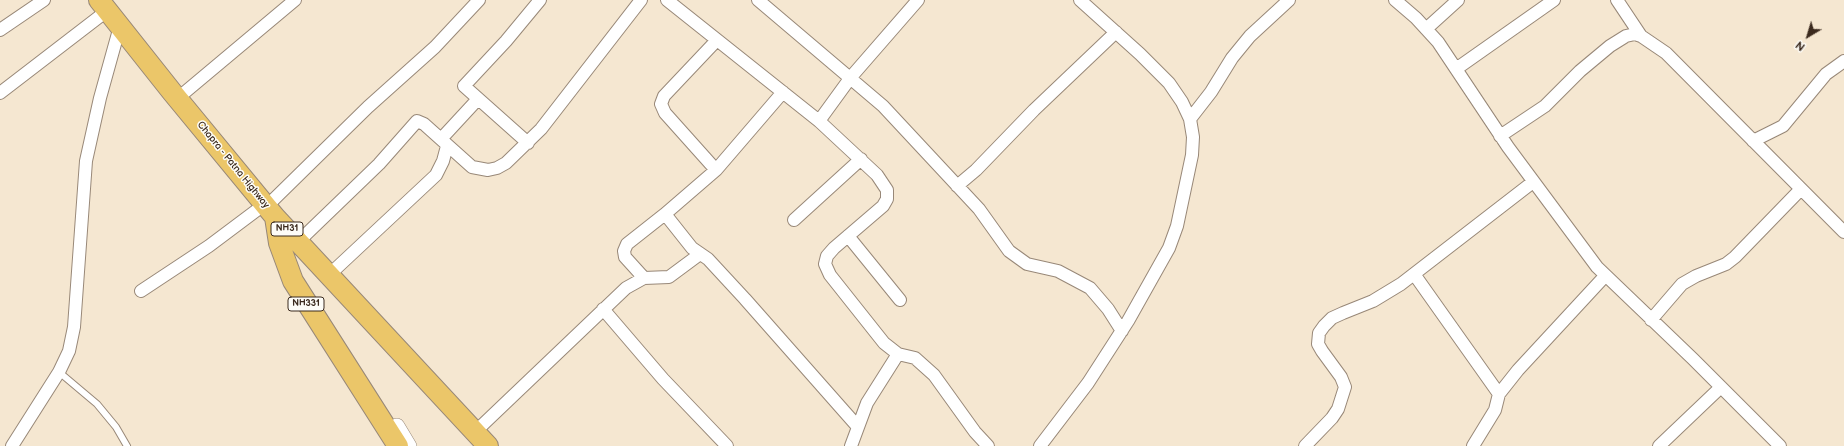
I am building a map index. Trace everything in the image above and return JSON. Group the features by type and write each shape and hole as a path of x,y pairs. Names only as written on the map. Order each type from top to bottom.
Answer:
{"highway":[{"name":"Chapra - Patna Highway","path":"104,5 269,209 481,439"},
{"name":"NH331","path":"269,209 279,243 293,281 398,446"}],"street":[{"path":"0,30 44,0"},
{"path":"178,98 295,0"},
{"path":"528,143 464,88 465,83 496,53 540,0"},
{"path":"298,242 379,164 418,120 472,167 488,170 497,168 506,163 528,143 560,105 641,0"},
{"path":"667,0 818,121 861,159 883,183 887,190 887,199 883,206 827,256 825,264 830,275 884,343 898,354 915,358 934,376 975,432 988,446"},
{"path":"758,0 851,77 883,106 979,209 1009,250 1027,264 1058,271 1090,288 1108,309 1122,331"},
{"path":"818,121 851,77 918,0"},
{"path":"1040,446 1088,382 1122,331 1156,274 1169,248 1177,226 1192,155 1193,137 1190,119 1182,102 1169,83 1080,0"},
{"path":"1276,11 1282,0"},
{"path":"1190,119 1211,92 1223,71 1241,47 1276,11 1289,0"},
{"path":"1395,0 1438,42 1500,136 1586,255 1605,276 1721,387 1780,446"},
{"path":"1426,29 1458,0"},
{"path":"1456,69 1554,0"},
{"path":"1617,0 1641,36"},
{"path":"141,292 209,246 269,209 368,107 435,47 473,2"},
{"path":"0,93 104,5"},
{"path":"12,446 60,372 69,351 74,327 86,161 100,98 120,26"},
{"path":"957,186 976,170 1034,110 1116,32"},
{"path":"1500,136 1545,106 1580,71 1610,46 1626,36 1635,34 1641,36 1666,53 1844,232"},
{"path":"716,170 665,113 661,104 664,96 717,40"},
{"path":"1753,140 1783,126 1826,74 1844,60"},
{"path":"644,278 625,257 624,251 627,244 665,214 716,170 783,92"},
{"path":"329,275 436,175 443,161 444,142 478,99"},
{"path":"794,220 861,159"},
{"path":"1305,446 1332,418 1338,409 1345,387 1341,377 1318,344 1319,333 1332,318 1373,301 1414,274 1533,182"},
{"path":"1651,320 1682,284 1696,276 1726,264 1736,257 1801,189"},
{"path":"665,214 682,236 708,260 745,299 858,427"},
{"path":"848,236 900,300"},
{"path":"481,439 603,309 626,288 644,278 669,277 700,254"},
{"path":"1414,274 1500,394"},
{"path":"1473,446 1495,410 1500,394 1518,370 1605,276"},
{"path":"603,309 663,378 727,446"},
{"path":"326,335 352,387 388,446"},
{"path":"326,335 365,378 409,446"},
{"path":"851,446 867,402 898,354"},
{"path":"1659,446 1721,387"}],"lane":[{"path":"60,372 85,393 107,415 127,446"}]}
